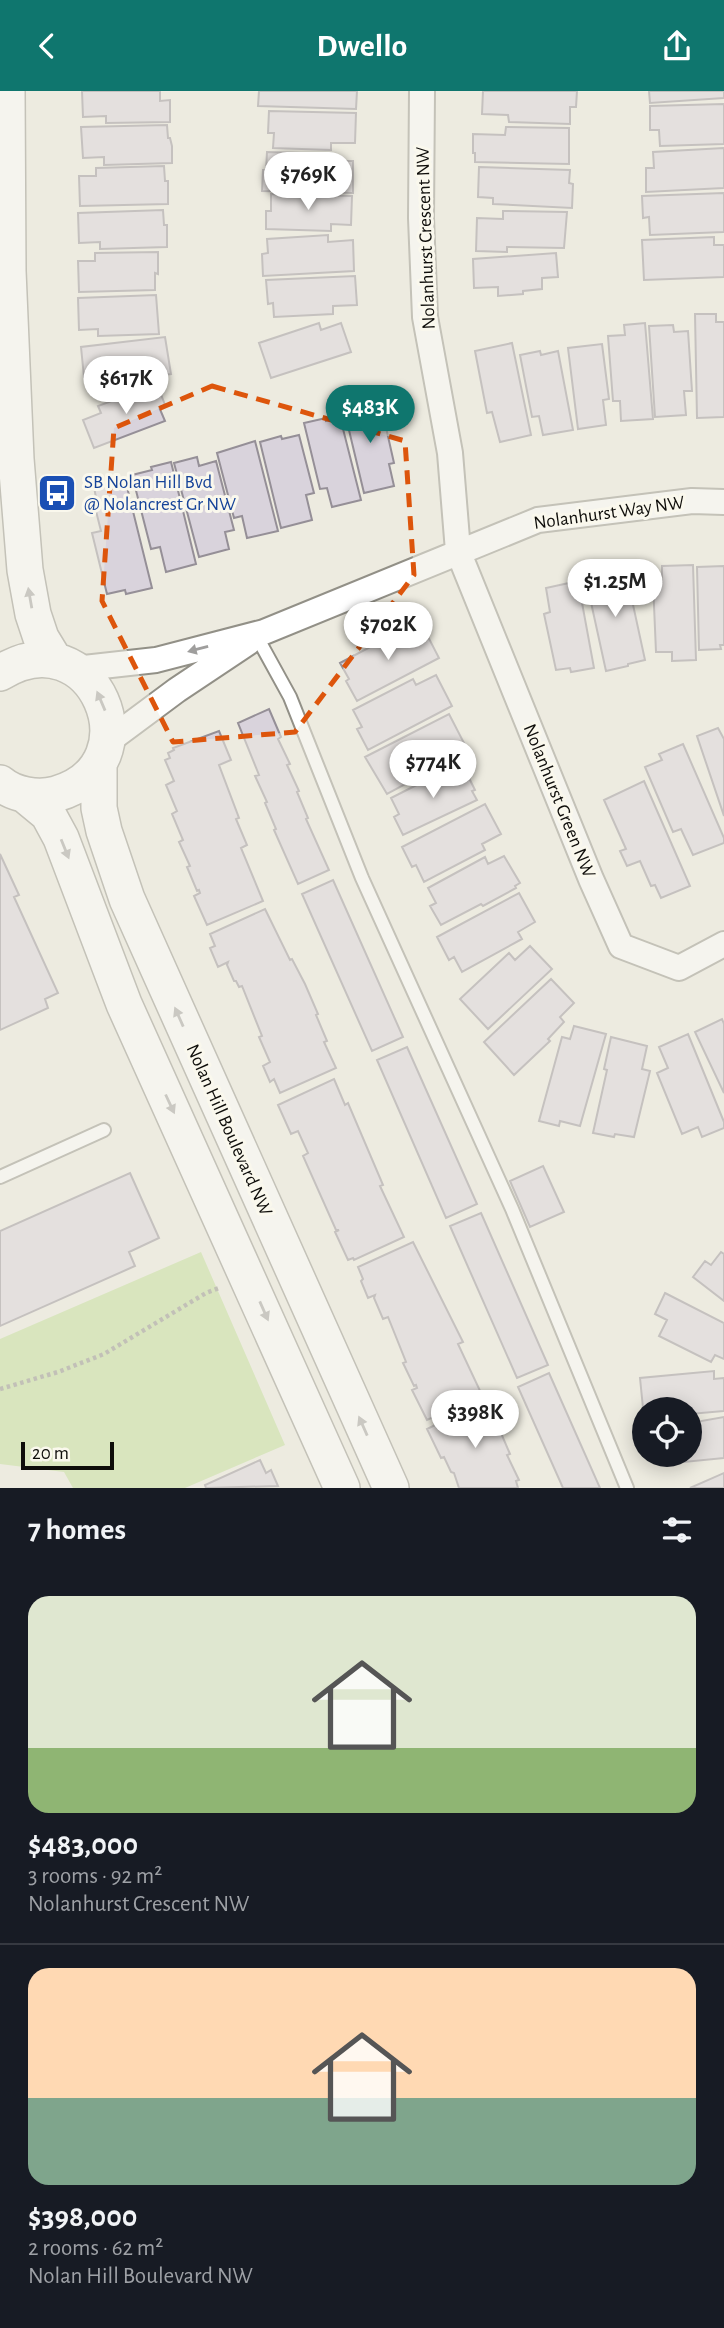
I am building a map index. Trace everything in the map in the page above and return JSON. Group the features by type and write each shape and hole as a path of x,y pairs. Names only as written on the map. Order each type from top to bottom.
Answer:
{"street":[{"path":"7,91 4,271 25,570 33,614 41,638 65,665"},
{"name":"Nolanhurst Crescent NW","path":"422,91 421,218 425,317 450,453 457,551"},
{"name":"Nolanhurst Way NW","path":"65,665 156,660 261,634 457,551 538,520 692,501 724,502"},
{"name":"Nolanhurst Green NW","path":"457,551 621,946 679,968 724,944"},
{"name":"Nolanhurst Way NW","path":"103,753 177,690 261,634"},
{"path":"0,673 13,665 33,660 65,665"},
{"name":"Nolan Hill Boulevard NW","path":"65,665 91,683 103,700 108,721 99,808 127,899 391,1488"},
{"path":"7,788 47,796 67,790 85,779 103,753"},
{"path":"7,788 47,814 61,838 124,1004 342,1488"}],"lane":[{"path":"261,634 290,697 362,878 512,1209 627,1488"},
{"path":"0,1177 104,1130"}],"path":[{"path":"0,1389 58,1372 104,1354 206,1293 248,1276"}],"highlighted area":[{"path":"212,386 405,441 414,575 295,732 173,742 102,601 114,428"}],"green space":[{"path":"201,1252 285,1445 185,1488 73,1488 64,1472 0,1464 0,1339"}],"building":[{"path":"82,91 160,91 160,101 170,100 170,122 106,123 106,116 83,117"},
{"path":"259,91 357,91 356,109 258,106"},
{"path":"483,91 577,91 576,107 570,107 570,124 509,122 508,115 482,114"},
{"path":"649,91 724,91 724,98 650,103"},
{"path":"724,104 724,144 660,146 659,130 650,130 650,106"},
{"path":"269,111 356,113 355,143 331,143 331,150 273,148 274,133 268,133"},
{"path":"167,125 172,146 172,163 104,165 104,157 83,158 81,127"},
{"path":"506,127 569,128 569,164 475,162 473,134 505,135"},
{"path":"724,148 724,188 646,192 646,168 654,168 653,152"},
{"path":"267,152 334,154 334,161 353,161 353,193 262,191"},
{"path":"164,166 165,181 168,181 168,204 80,206 79,176 96,176 96,168"},
{"path":"479,167 570,170 569,183 573,184 572,208 493,204 493,198 478,197"},
{"path":"724,193 724,232 650,235 649,217 643,218 642,196"},
{"path":"271,194 352,196 351,225 331,224 331,231 266,229 266,211 271,211"},
{"path":"163,210 164,225 167,225 167,247 100,249 100,242 79,243 78,213"},
{"path":"503,211 567,212 564,248 507,247 507,252 476,251 477,218 503,219"},
{"path":"328,235 328,242 353,240 354,271 263,276 262,254 268,253 267,239"},
{"path":"714,237 714,245 724,245 724,277 644,280 642,240"},
{"path":"158,252 155,290 79,292 78,261 95,261 95,253"},
{"path":"556,253 558,277 542,278 542,289 498,296 498,287 474,288 473,259"},
{"path":"355,276 357,305 333,306 333,314 274,317 273,303 268,304 266,280"},
{"path":"156,295 159,334 98,336 98,329 79,330 78,298"},
{"path":"695,314 716,314 716,322 724,322 724,417 697,418"},
{"path":"319,323 321,330 341,323 351,352 271,378 259,343"},
{"path":"645,323 653,419 621,421 620,401 613,401 608,336 625,335 624,325"},
{"path":"673,325 674,332 688,331 692,391 684,391 686,415 655,417 649,326"},
{"path":"165,337 171,374 105,381 104,374 84,377 81,347"},
{"path":"512,343 531,435 500,442 492,412 487,413 475,351"},
{"path":"602,344 609,399 603,400 606,425 578,429 568,348"},
{"path":"540,351 541,355 558,351 573,430 543,435 539,416 532,417 520,355"},
{"path":"157,384 165,405 159,407 165,421 94,448 83,420 101,413 98,406"},
{"path":"360,401 361,405 380,401 394,463 389,464 394,486 364,493 343,405"},
{"path":"340,417 361,500 332,507 327,488 320,489 304,423"},
{"path":"299,435 314,493 306,495 312,520 281,528 260,442 281,436 282,439"},
{"path":"255,441 278,531 247,538 242,516 234,518 217,453"},
{"path":"197,457 199,466 216,461 234,530 225,532 229,549 199,557 174,463"},
{"path":"171,462 196,564 166,572 160,547 151,549 132,475"},
{"path":"125,479 152,588 126,594 125,590 107,594 92,533 101,531 94,503 97,503 94,487"},
{"path":"693,565 696,660 672,661 672,652 656,652 653,582 662,582 662,566"},
{"path":"724,566 724,645 720,645 721,649 699,650 697,567"},
{"path":"619,568 621,579 627,577 645,660 606,671 585,575"},
{"path":"578,581 594,668 571,672 570,668 556,670 544,614 550,612 546,588"},
{"path":"423,627 439,658 357,701 340,663 402,630 406,637"},
{"path":"436,675 452,706 368,750 357,729 362,727 353,710 413,679 416,685"},
{"path":"269,709 281,737 278,739 290,764 287,765 299,791 297,792 308,818 306,819 329,870 298,884 274,830 276,829 265,803 267,802 255,776 259,775 238,723"},
{"path":"449,714 465,745 449,753 452,759 387,794 365,757"},
{"path":"718,728 724,739 724,816 697,736"},
{"path":"219,731 231,760 219,765 247,845 241,848 263,901 207,925 194,896 200,893 199,890 197,891 179,842 183,840 172,814 177,811 166,785 174,781 165,760 170,758 168,753 174,750 173,748"},
{"path":"683,744 724,838 724,843 693,855 681,829 673,832 645,767 662,760 659,754"},
{"path":"464,768 477,800 403,835 394,817 399,814 391,798 448,769 450,775"},
{"path":"644,781 690,886 661,898 655,885 651,886 640,861 627,866 620,851 626,849 604,800"},
{"path":"485,804 501,834 482,844 485,850 424,882 416,865 412,867 402,847"},
{"path":"0,854 19,895 14,897 58,993 45,999 48,1008 0,1030"},
{"path":"504,856 520,883 516,888 441,925 430,906 436,903 428,888 485,857 488,864"},
{"path":"333,880 403,1037 372,1051 302,894"},
{"path":"519,893 535,922 518,932 522,939 462,972 454,957 449,960 437,937"},
{"path":"265,909 305,984 327,1041 324,1042 336,1068 280,1093 274,1079 270,1082 263,1066 270,1062 242,986 239,987 234,981 228,962 218,967 210,948 215,946 210,934"},
{"path":"530,946 552,969 488,1029 460,999 509,953 515,960"},
{"path":"551,979 574,1003 560,1017 564,1022 548,1039 550,1041 514,1075 484,1042"},
{"path":"722,1019 724,1024 724,1093 695,1032"},
{"path":"574,1026 606,1034 580,1126 560,1121 559,1126 539,1121 562,1037 570,1039"},
{"path":"688,1034 724,1122 724,1128 702,1137 698,1127 682,1134 657,1073 668,1068 659,1047"},
{"path":"611,1037 647,1046 642,1069 650,1071 634,1137 593,1133 607,1070 604,1069"},
{"path":"407,1047 477,1204 446,1218 377,1060"},
{"path":"334,1079 345,1105 348,1103 383,1185 380,1186 404,1237 354,1260 348,1260 335,1232 339,1230 336,1230 303,1156 308,1153 298,1131 291,1134 278,1105"},
{"path":"543,1166 564,1212 530,1227 510,1181"},
{"path":"130,1173 159,1238 129,1252 135,1266 0,1326 0,1231"},
{"path":"481,1213 548,1365 517,1378 450,1226"},
{"path":"413,1242 463,1342 458,1344 482,1395 427,1420 412,1390 417,1388 403,1363 406,1362 388,1317 383,1319 375,1295 368,1298 358,1267"},
{"path":"721,1252 724,1254 724,1301 693,1277 705,1261 711,1265"},
{"path":"665,1293 724,1323 724,1359 715,1355 711,1362 659,1336 667,1320 655,1314"},
{"path":"714,1371 714,1379 724,1378 724,1411 702,1413 702,1397 642,1397 640,1378"},
{"path":"549,1373 600,1488 563,1488 518,1387"},
{"path":"482,1402 494,1428 498,1426 510,1454 507,1455 519,1480 516,1481 518,1488 459,1488 454,1473 444,1457 441,1458 427,1429"},
{"path":"724,1417 724,1458 702,1460 702,1421"},
{"path":"260,1460 266,1473 271,1470 278,1486 206,1488 205,1485"},
{"path":"724,1473 724,1488 690,1488"}],"place":[{"name":"SB Nolan Hill Bvd @ Nolancrest Gr NW","path":"57,493"}]}
